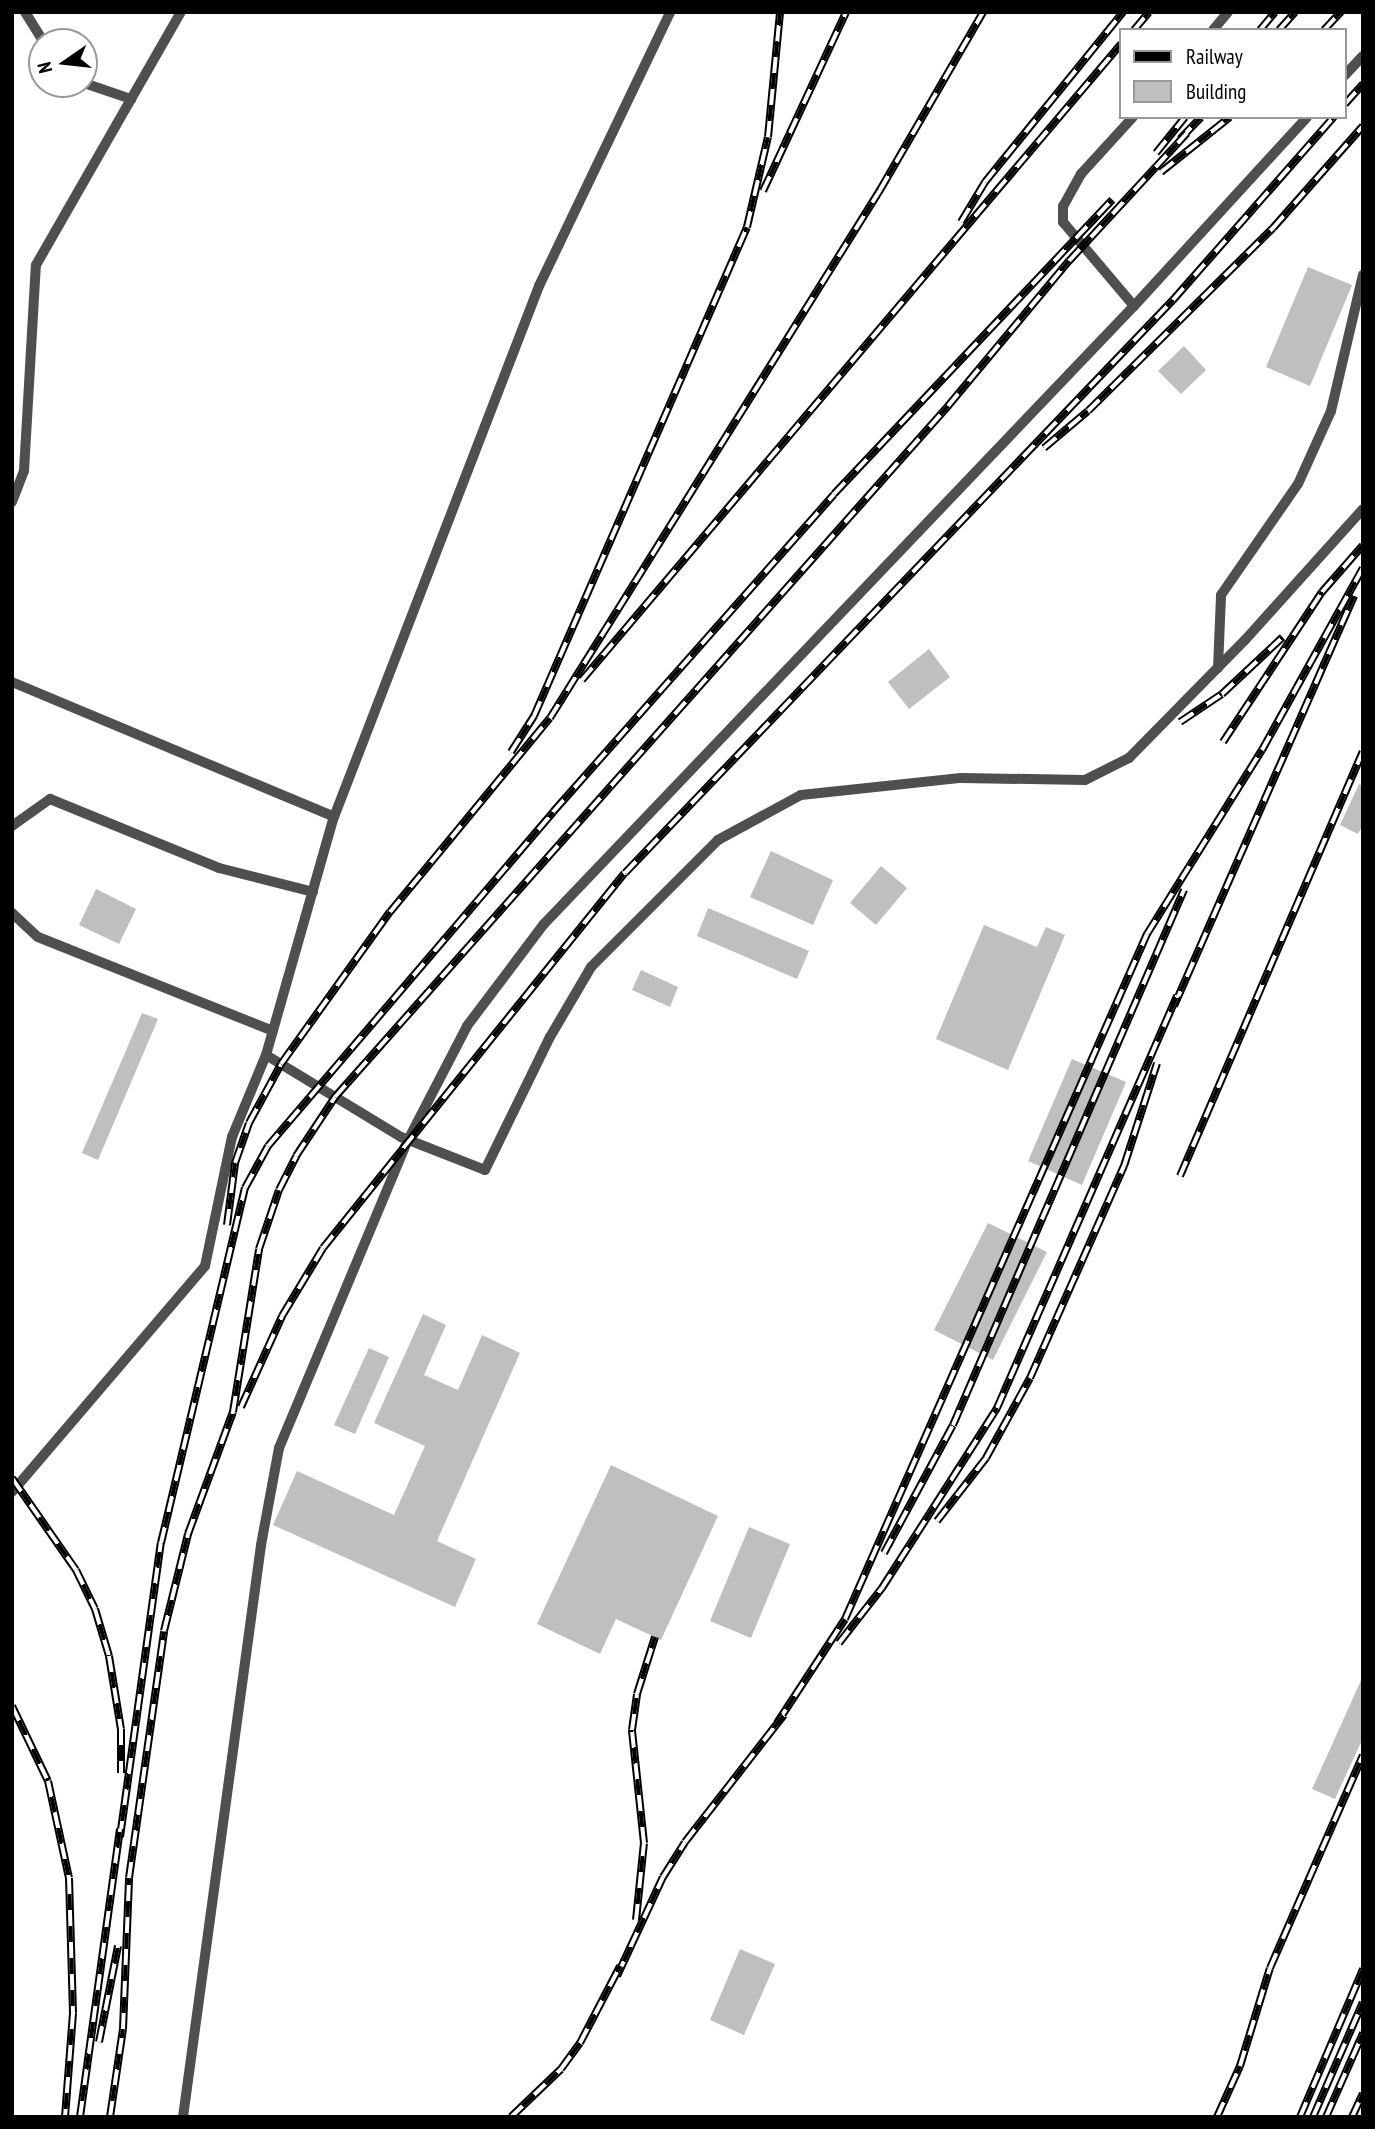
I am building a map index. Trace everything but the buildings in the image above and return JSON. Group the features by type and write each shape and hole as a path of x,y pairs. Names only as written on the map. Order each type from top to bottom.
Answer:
{"lane":[{"path":"25,12 35,28"},
{"path":"12,502 24,471 36,265 181,12"},
{"path":"12,1492 205,1266 232,1137 266,1055 334,817 539,286 670,12"},
{"path":"1215,28 1228,12"},
{"path":"1347,73 1363,56"},
{"path":"98,88 131,99"},
{"path":"1131,119 1081,174 1063,206 1063,222 1135,306"},
{"path":"183,2117 261,1545 279,1448 408,1140 467,1026 544,924 1135,306 1305,119"},
{"path":"1218,668 1221,595 1298,484 1331,411 1363,275"},
{"path":"266,1055 408,1140 485,1170 550,1037 591,967 718,840 801,795 961,778 1085,780 1129,758 1218,668 1363,509"},
{"path":"12,682 334,817"},
{"path":"12,826 50,799 219,869 313,892"},
{"path":"12,913 38,937 273,1031"}],"railway":[{"path":"511,752 534,716 747,227 768,137 780,12"},
{"path":"763,191 846,12"},
{"path":"227,1225 235,1163 249,1123 281,1064 390,912 550,718 880,190 983,12"},
{"path":"961,222 985,182 1123,12"},
{"path":"1136,28 1149,12"},
{"path":"1262,28 1275,12"},
{"path":"1281,28 1295,12"},
{"path":"1326,28 1341,12"},
{"path":"582,680 1120,45"},
{"path":"1347,102 1363,84"},
{"path":"1156,153 1183,119"},
{"path":"1180,139 1199,119"},
{"path":"1161,172 1227,119"},
{"path":"241,1407 282,1316 323,1248 625,873 1173,300 1332,119"},
{"path":"1044,448 1088,411 1273,228 1363,126"},
{"path":"110,2117 123,2029 129,1878 164,1631 188,1534 233,1412 259,1249 279,1190 296,1156 335,1097 948,406 1069,261 1187,133"},
{"path":"120,1837 161,1543 245,1188 268,1146 553,812 834,494 1112,200"},
{"path":"1223,742 1322,592 1363,545"},
{"path":"777,1723 845,1619 1147,934 1262,750 1363,568"},
{"path":"1174,1006 1354,596"},
{"path":"1180,722 1222,694 1283,637"},
{"path":"1180,1176 1363,752"},
{"path":"884,1553 953,1425 1184,890"},
{"path":"839,1643 882,1588 997,1408 1177,996"},
{"path":"937,1521 986,1458 1030,1378 1124,1166 1157,1063"},
{"path":"12,1478 76,1570 95,1609 109,1656 121,1729 121,1773"},
{"path":"636,1920 644,1843 632,1730 637,1694 655,1637"},
{"path":"12,1706 48,1781 69,1878 73,2013 65,2117"},
{"path":"617,1976 663,1877 685,1842 784,1715"},
{"path":"1217,2117 1240,2066 1270,1968 1363,1755"},
{"path":"80,2117 120,1829"},
{"path":"99,2042 118,1946"},
{"path":"511,2117 561,2069 580,2043 620,1966"},
{"path":"1300,2117 1363,1969"},
{"path":"1313,2117 1363,2002"},
{"path":"1326,2117 1363,2033"},
{"path":"1352,2117 1363,2093"}]}
